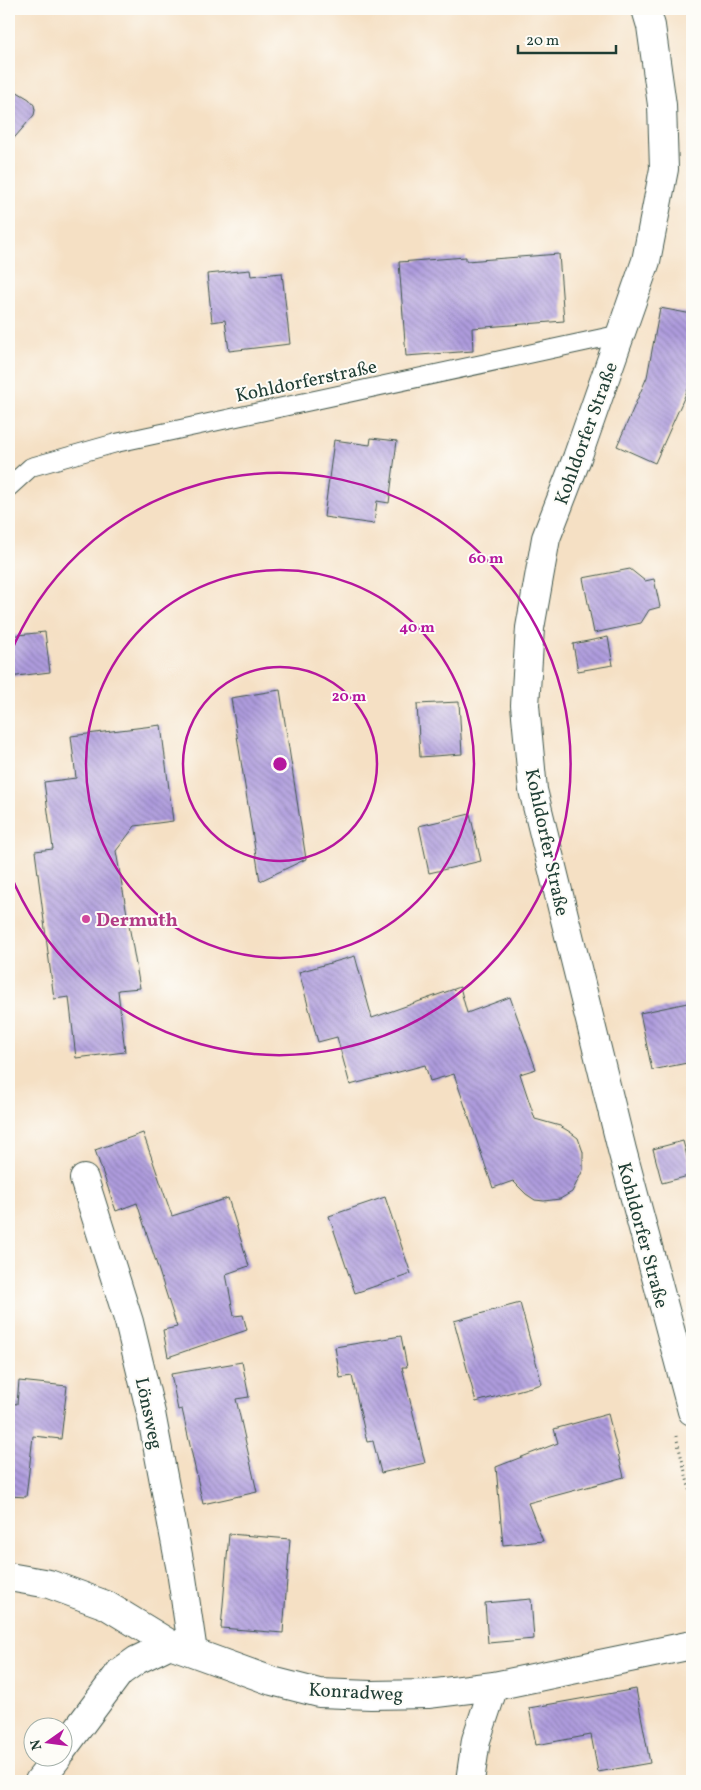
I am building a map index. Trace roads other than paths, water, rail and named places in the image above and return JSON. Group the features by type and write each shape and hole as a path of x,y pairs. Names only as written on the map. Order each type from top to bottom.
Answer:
{"street":[{"name":"Kohldorfer Straße","path":"646,9 651,26 662,105 664,169 646,261 577,458 546,538 530,628 525,705 533,790 622,1150 683,1419"},
{"name":"Lönsweg","path":"84,1179 129,1322 151,1413 181,1571 182,1648"},
{"name":"Konradweg","path":"9,1577 49,1584 106,1605 182,1648 272,1681 319,1693 372,1695 428,1694 494,1686 692,1645"},
{"path":"72,1737 120,1672 137,1660 182,1648"},
{"path":"470,1781 476,1740 494,1686"},
{"path":"39,1781 49,1768"}],"lane":[{"name":"Kohldorferstraße","path":"9,487 31,467 116,443 621,334"}],"place":[{"name":"Dermuth","path":"86,919"}]}
